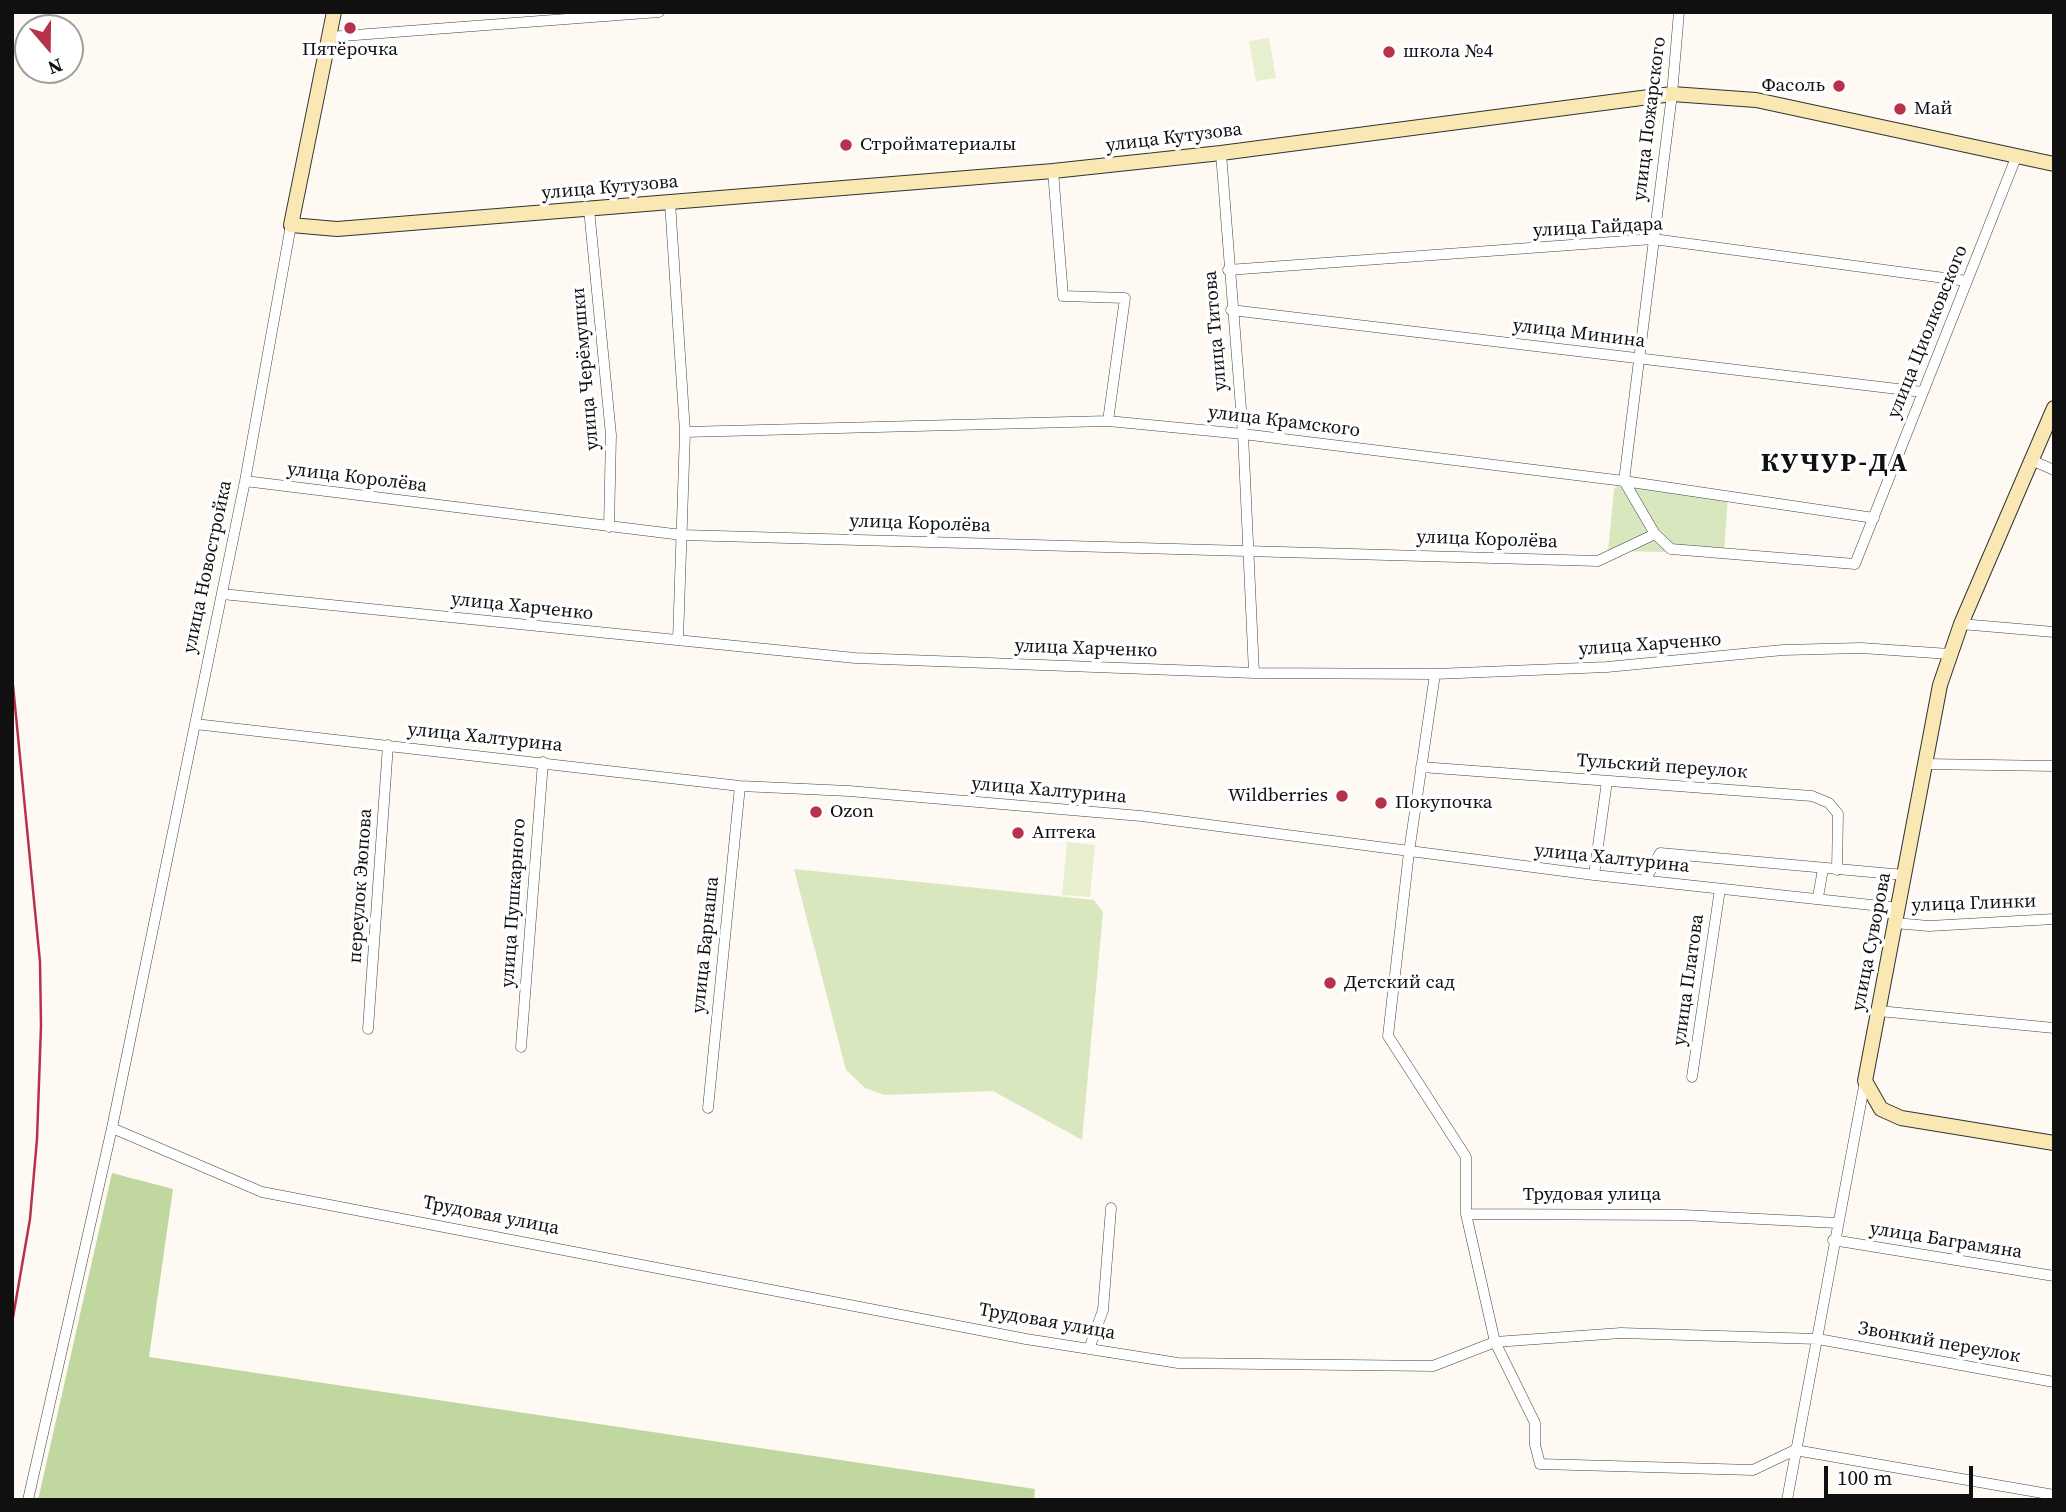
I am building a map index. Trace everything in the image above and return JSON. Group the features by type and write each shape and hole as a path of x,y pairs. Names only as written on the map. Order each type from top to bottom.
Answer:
{"main road":[{"name":"улица Новостройка","path":"291,225 334,12"},
{"name":"улица Кутузова","path":"291,225 337,229 1053,171 1222,153 1672,94 1756,100 2054,164"},
{"name":"улица Суворова","path":"1865,1081 1940,685 1961,624 2054,408"},
{"path":"1865,1081 1881,1109 1901,1118 2054,1143"}],"street":[{"path":"330,37 659,12"},
{"name":"улица Пожарского","path":"1624,481 1672,94 1679,12"},
{"name":"улица Титова","path":"1222,153 1228,271 1243,434 1254,673"},
{"name":"улица Циолковского","path":"1655,534 1671,549 1855,564 2017,155"},
{"path":"1053,171 1063,296 1125,298 1108,421"},
{"path":"670,202 685,432 678,640"},
{"name":"улица Черёмушки","path":"589,209 611,435 609,527"},
{"name":"улица Новостройка","path":"28,1500 112,1128 245,481 291,225"},
{"name":"улица Гайдара","path":"1228,271 1653,239 1967,281"},
{"name":"улица Минина","path":"1231,310 1923,392"},
{"name":"улица Крамского","path":"685,432 1108,421 1243,434 1624,481 1874,518"},
{"path":"2031,460 2054,470"},
{"name":"улица Королёва","path":"245,481 682,535 1598,561 1655,534"},
{"path":"1624,481 1655,534"},
{"name":"улица Харченко","path":"222,594 855,658 1254,673 1435,674 1620,666 1783,650 1861,648 1950,654"},
{"path":"1961,624 2054,632"},
{"path":"1435,674 1409,852 1388,1036 1466,1157 1466,1214 1495,1342 1535,1423 1535,1445 1540,1464 1754,1471 1795,1450 2054,1495"},
{"name":"улица Халтурина","path":"195,724 740,786 849,791 1141,816 1594,875 1818,897 1899,908"},
{"name":"переулок Эюпова","path":"368,1029 388,745"},
{"name":"улица Пушкарного","path":"521,1047 543,762"},
{"path":"1925,764 2054,766"},
{"name":"Тульский переулок","path":"1421,767 1812,796 1829,803 1838,814 1837,870"},
{"path":"1594,875 1607,781"},
{"name":"улица Барнаша","path":"708,1108 740,786"},
{"path":"1646,879 1660,853 1904,875"},
{"path":"1818,897 1823,869"},
{"name":"улица Платова","path":"1692,1077 1720,889"},
{"name":"улица Глинки","path":"1895,923 1929,926 2054,919"},
{"path":"1879,1011 2054,1028"},
{"name":"улица Суворова","path":"1787,1500 1818,1339 1833,1240 1865,1081"},
{"name":"Трудовая улица","path":"112,1128 262,1192 1090,1349 1178,1363 1433,1366 1495,1342"},
{"path":"1090,1349 1103,1310 1111,1208"},
{"name":"Трудовая улица","path":"1466,1214 1682,1215 1837,1223"},
{"name":"улица Баграмяна","path":"1833,1240 2054,1276"},
{"name":"Звонкий переулок","path":"1495,1342 1621,1333 1818,1339 2054,1382"}],"green space":[{"path":"1269,38 1276,78 1256,81 1249,41"},
{"path":"1624,481 1728,496 1724,553 1608,551 1614,489"},
{"path":"1067,842 1095,845 1090,897 1062,895"},
{"path":"794,869 1094,900 1103,912 1082,1140 993,1091 885,1095 865,1088 846,1070"},
{"path":"112,1173 173,1189 149,1357 1035,1489 1034,1500 38,1500"}],"railway":[{"path":"12,675 40,962 41,1026 37,1139 30,1219 12,1323"}],"place":[{"name":"Пятёрочка","path":"350,28"},
{"name":"школа №4","path":"1389,52"},
{"name":"Фасоль","path":"1839,86"},
{"name":"Май","path":"1900,109"},
{"name":"Стройматериалы","path":"846,145"},
{"name":"Wildberries","path":"1342,796"},
{"name":"Покупочка","path":"1381,803"},
{"name":"Ozon","path":"816,812"},
{"name":"Аптека","path":"1018,833"},
{"name":"Детский сад","path":"1330,983"}],"district":[{"name":"КУЧУР-ДА","path":"1835,464"}]}
